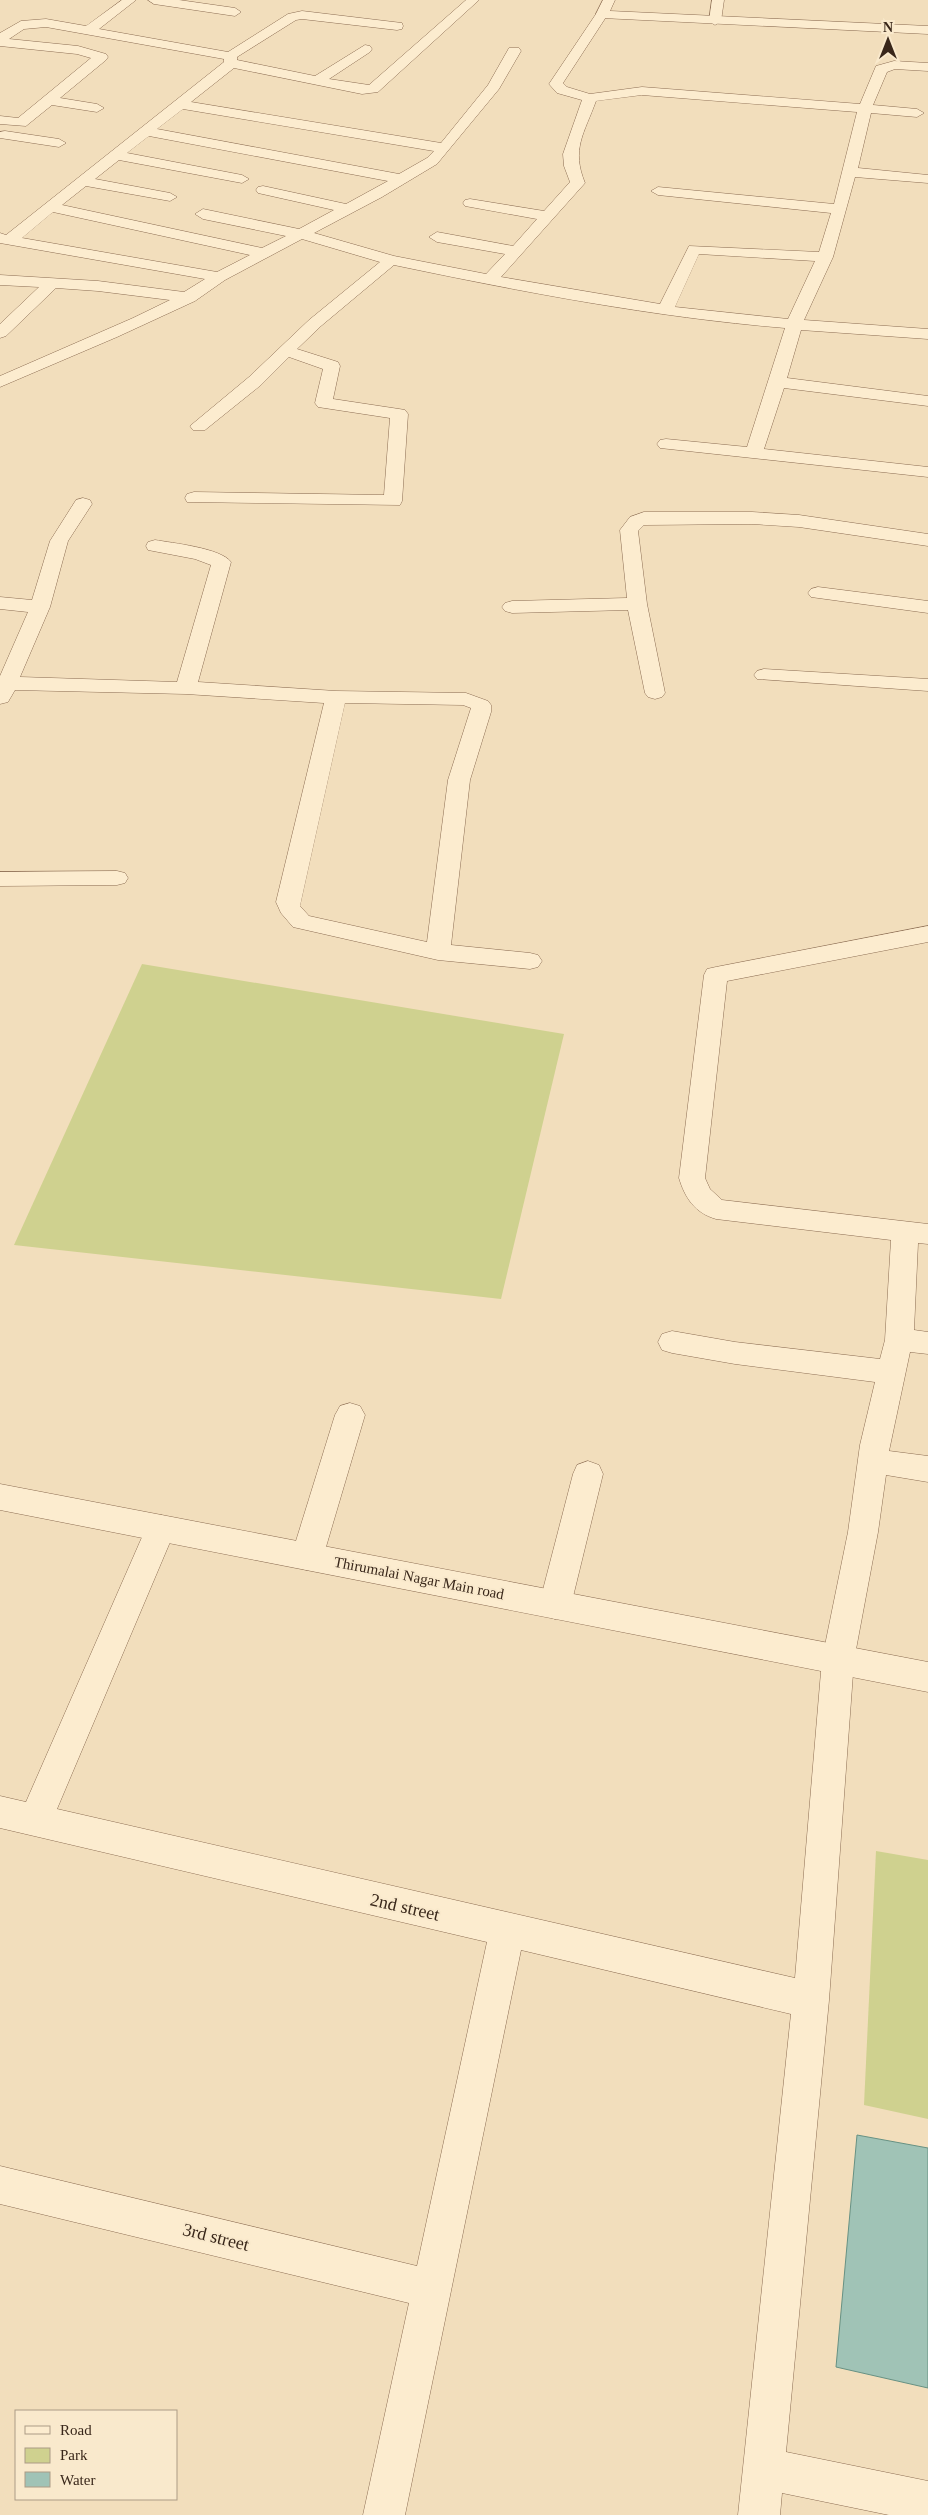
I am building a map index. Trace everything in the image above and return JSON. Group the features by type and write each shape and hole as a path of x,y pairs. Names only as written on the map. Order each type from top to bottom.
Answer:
{"street":[{"path":"89,30 130,0"},
{"path":"154,0 236,12"},
{"path":"0,41 21,25 46,23 89,30 362,90 373,88 473,0"},
{"path":"609,0 602,14 556,84 562,90 590,98 642,91 917,113"},
{"path":"715,20 718,0"},
{"path":"602,14 928,30"},
{"path":"5,239 84,181 180,104 230,60 292,18 302,15 397,26"},
{"path":"0,41 78,50 101,57 3,137"},
{"path":"317,81 365,49"},
{"path":"0,382 133,327 189,298 219,277 348,209 432,161 445,148 494,86 514,51"},
{"path":"754,453 778,382 794,324 825,257 840,209 865,109 880,68 894,65 928,67"},
{"path":"489,281 578,183 571,166 570,154 590,98"},
{"path":"50,100 97,108"},
{"path":"180,104 445,148"},
{"path":"0,120 21,123"},
{"path":"146,131 401,179"},
{"path":"3,137 59,144"},
{"path":"116,155 242,179"},
{"path":"849,172 928,179"},
{"path":"84,181 170,197"},
{"path":"263,190 348,209"},
{"path":"658,191 840,209"},
{"path":"470,202 548,216"},
{"path":"50,207 264,253"},
{"path":"203,214 301,234 391,260 489,281 665,310 794,324 928,334"},
{"path":"438,237 516,250"},
{"path":"5,239 219,277"},
{"path":"665,310 694,249 825,257"},
{"path":"199,426 255,381 315,323 391,260"},
{"path":"0,280 98,286 189,298"},
{"path":"0,333 52,283"},
{"path":"194,498 393,501 399,414 324,403 332,366 286,351"},
{"path":"778,382 928,401"},
{"path":"666,444 928,472"},
{"path":"83,504 59,541 40,607 2,688 186,688 336,697 466,699 481,705 481,712 459,780 438,952"},
{"path":"655,692 637,604 629,530 637,521 644,518 752,518 799,521 928,540"},
{"path":"155,546 200,554 221,562 186,688"},
{"path":"818,593 928,607"},
{"path":"0,603 40,607"},
{"path":"512,608 637,604"},
{"path":"764,675 928,685"},
{"path":"336,697 289,908 301,922 438,952 530,961"},
{"path":"0,879 117,878"},
{"path":"759,2515 811,2000 838,1660 872,1472 899,1340 916,1232 716,1209 704,1202 696,1193 692,1178 716,975 928,934"},
{"path":"899,1340 928,1343"},
{"path":"672,1342 735,1353 892,1372"},
{"path":"307,1556 350,1415"},
{"path":"872,1472 928,1469"},
{"path":"556,1605 588,1474"},
{"name":"Thirumalai Nagar Main road","path":"0,1496 928,1677"},
{"path":"35,1820 161,1528"},
{"name":"2nd street","path":"0,1812 811,2000"},
{"path":"384,2515 507,1931"},
{"name":"3rd street","path":"0,2184 431,2290"},
{"path":"764,2468 928,2502"}],"green space":[{"path":"142,964 564,1034 501,1299 14,1245"},
{"path":"876,1851 928,1860 928,2119 864,2105"}],"water":[{"path":"857,2135 928,2148 928,2388 836,2367"}]}
